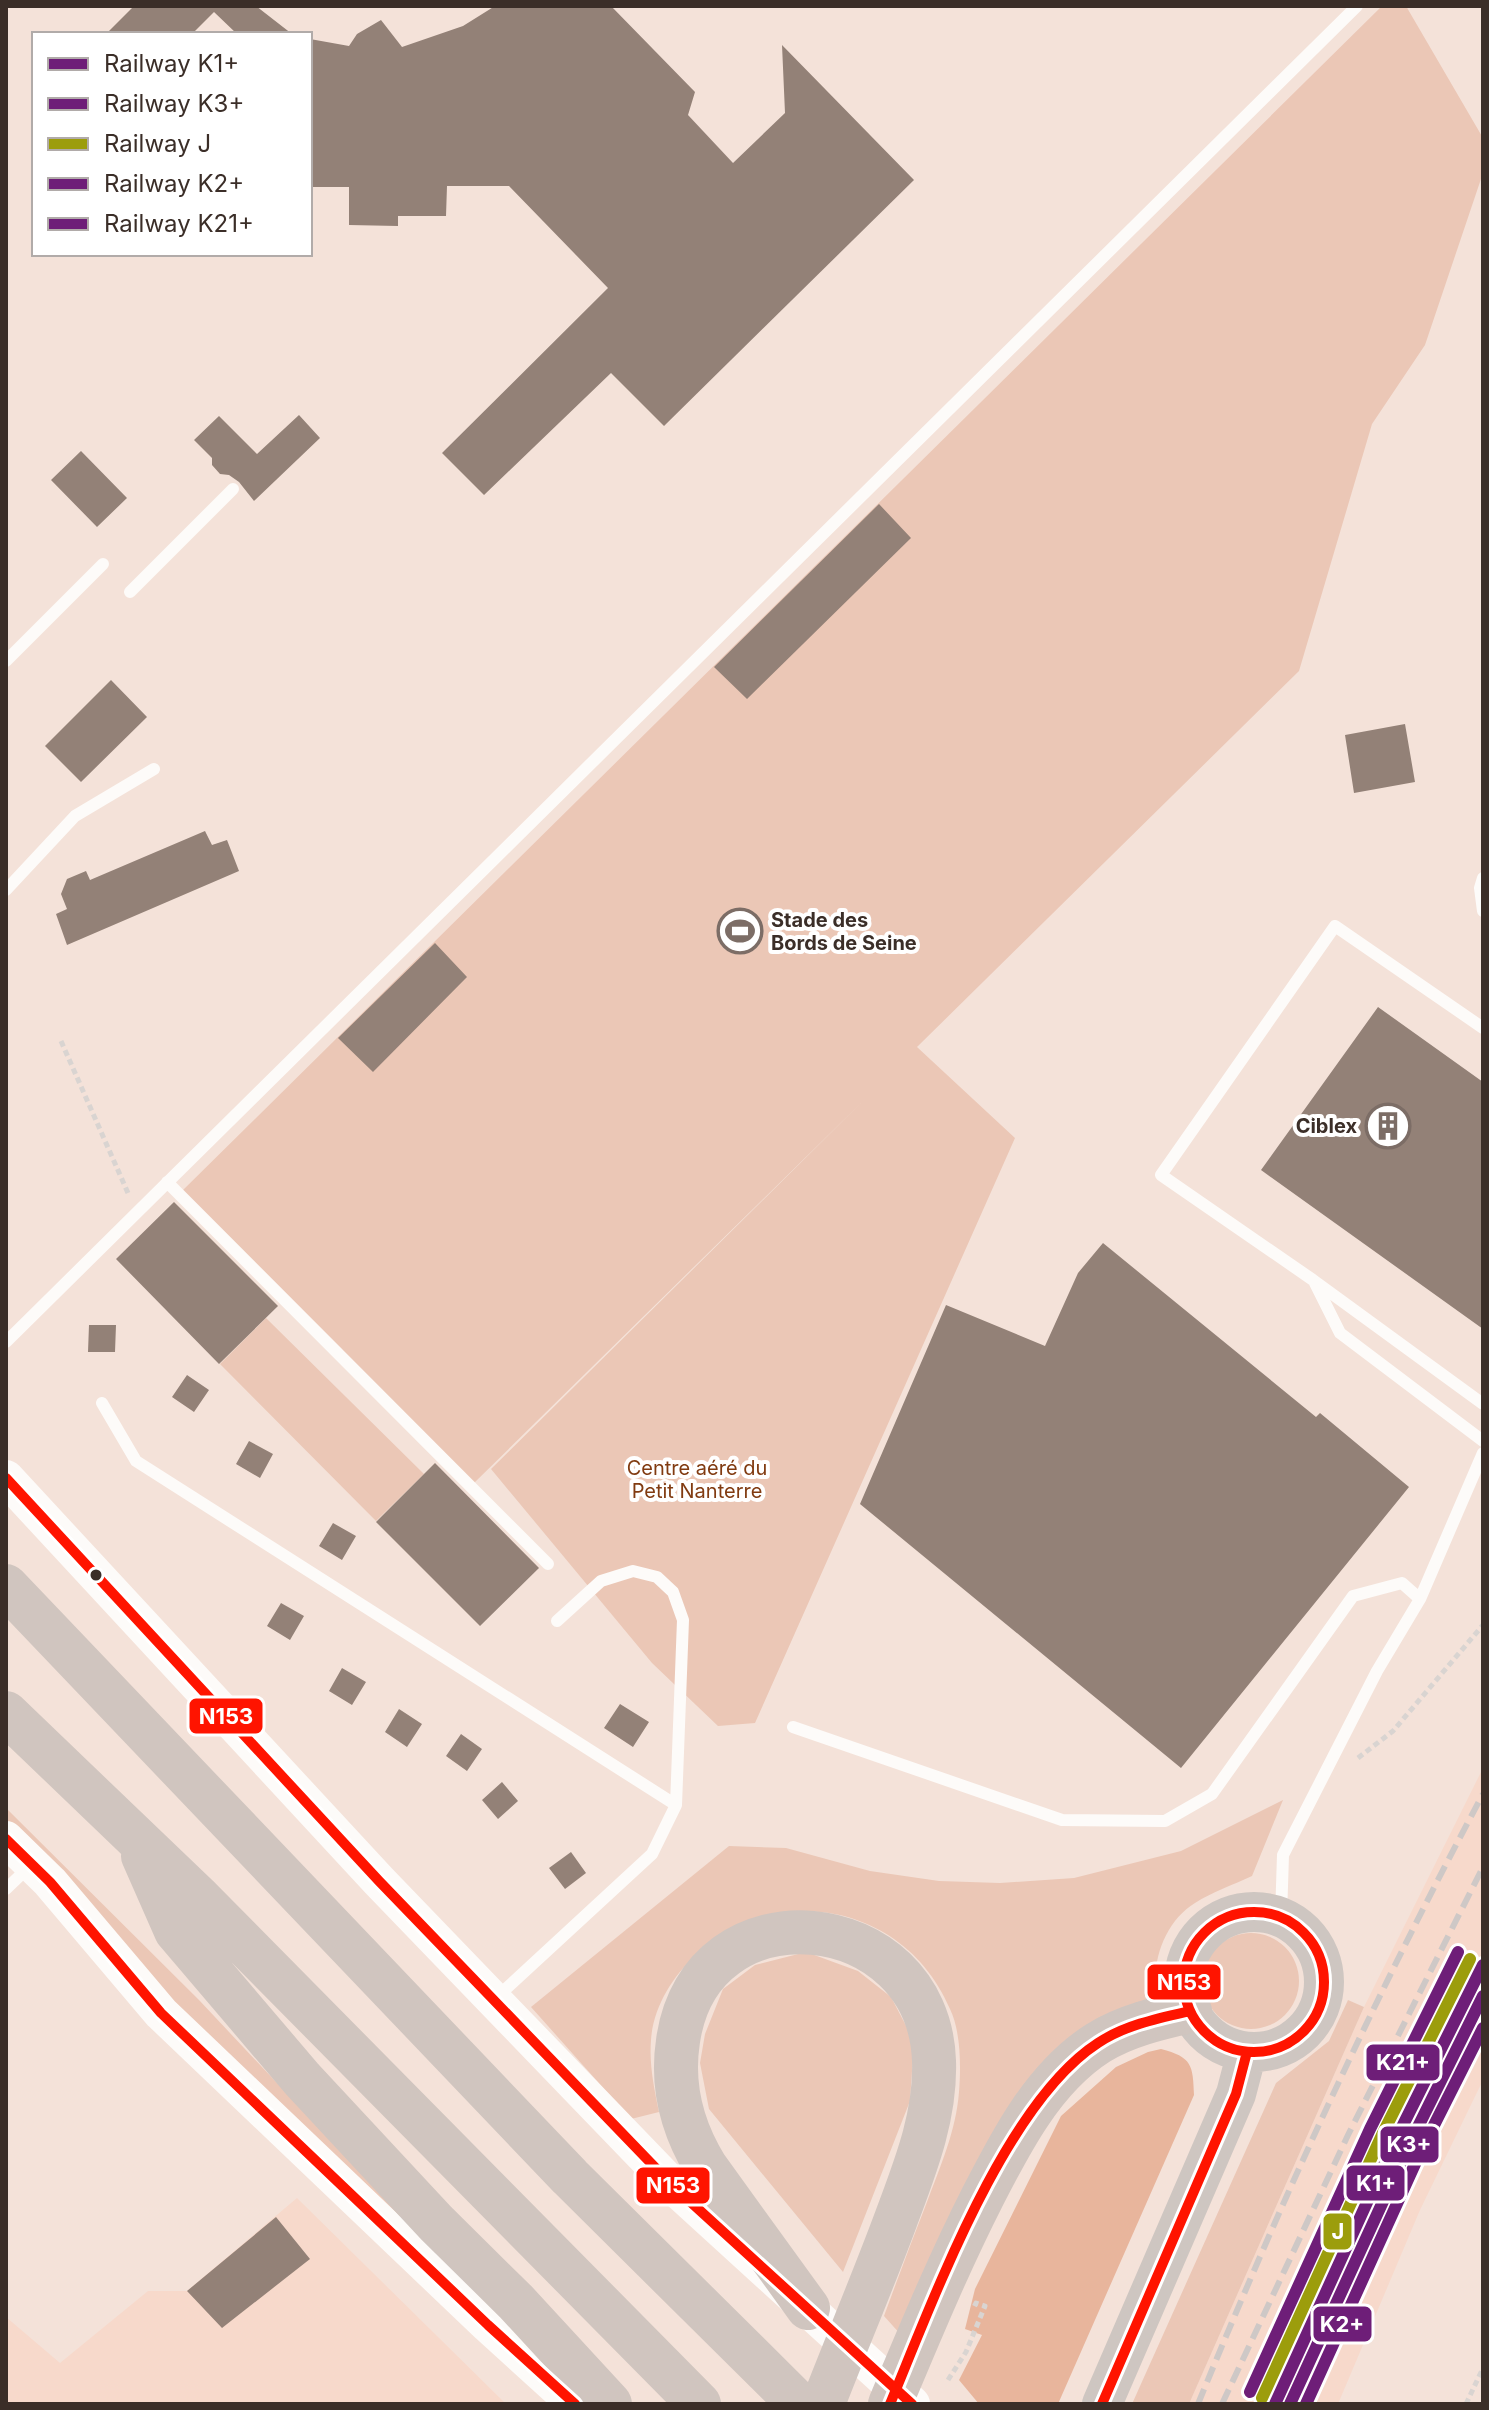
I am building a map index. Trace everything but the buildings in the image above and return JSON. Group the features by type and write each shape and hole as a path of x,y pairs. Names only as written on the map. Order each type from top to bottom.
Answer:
{"highway":[{"path":"6,1586 570,2177 799,2404"},
{"path":"6,1713 222,1922 699,2404"},
{"path":"134,1836 176,1931 302,2079 610,2404"},
{"path":"808,2308 691,2144 675,2085 675,2056 680,2026 689,2001 722,1957 752,1941 807,1931 857,1943 899,1974 918,1999 928,2026 934,2060 932,2105 919,2156 823,2404"},
{"path":"890,2404 948,2266 1011,2142 1042,2098 1097,2043 1158,2018 1190,2011"},
{"path":"570,2177 610,2181 841,2404"}],"main road":[{"path":"6,1478 379,1881 673,2186 912,2404"},
{"path":"6,1839 32,1864 161,2013 575,2404"},
{"path":"1258,1912 1281,1917 1302,1930 1317,1950 1324,1974 1322,1999 1312,2022 1295,2040 1272,2050 1247,2052 1229,2048 1200,2027 1190,2011 1184,1987 1186,1964 1196,1942 1213,1925 1234,1915 1258,1912"},
{"path":"1102,2404 1236,2094 1247,2052"}],"lane":[{"path":"6,1342 1357,6"},
{"path":"130,592 233,489"},
{"path":"6,661 103,564"},
{"path":"6,890 75,816 154,769"},
{"path":"1483,878 1480,888 1483,911"},
{"path":"1483,1028 1335,926 1161,1175 1313,1280 1483,1404"},
{"path":"167,1182 548,1564"},
{"path":"1313,1280 1340,1333 1483,1441"},
{"path":"102,1403 136,1461 676,1805"},
{"path":"1281,1917 1283,1855 1377,1671 1420,1599 1483,1453"},
{"path":"494,2001 652,1854 676,1805 683,1620 673,1592 657,1577 633,1571 601,1581 557,1621"},
{"path":"793,1727 1062,1820 1165,1821 1212,1794 1353,1596 1402,1583 1420,1599"},
{"path":"6,1889 32,1864"}],"path":[{"path":"61,1041 137,1212"},
{"path":"1320,1782 1393,1731 1483,1625"},
{"path":"948,2380 966,2352 985,2306 976,2303 970,2316"},
{"path":"1466,2404 1483,2368"}],"shaded area":[{"path":"1483,1768 1483,2080 1420,2210 1338,2404 1189,2404 1364,2007"},
{"path":"1161,2049 1179,2055 1189,2064 1194,2095 1058,2404 979,2404 959,2380 982,2335 965,2329 975,2289 1061,2116 1116,2067"},
{"path":"297,2198 506,2404 6,2404 6,2317 60,2363 148,2291 187,2291"}],"green space":[{"name":"Stade des Bords de Seine","path":"1382,6 1406,6 1483,138 1483,173 1425,345 1372,424 1299,671 917,1047 1015,1138 755,1723 718,1726 652,1663 491,1469 867,1097 474,1483 182,1191"},
{"path":"266,1318 424,1474 376,1521 220,1364"},
{"path":"1283,1800 1252,1876 1202,1899 1175,1921 1158,1958 1158,1997 1113,2023 902,2336 884,2316 947,2148 955,2121 960,2072 958,2039 950,2009 930,1973 903,1946 871,1926 836,1914 800,1911 763,1917 727,1932 687,1964 665,1994 655,2016 651,2040 651,2067 659,2112 631,2119 531,2007 729,1846 786,1848 870,1871 939,1881 1000,1883 1074,1878 1181,1851"},
{"path":"6,1808 199,2000 415,2230 212,2046 78,1890 6,1821"},
{"path":"1251,1933 1269,1937 1285,1947 1295,1963 1299,1981 1295,1999 1285,2015 1269,2025 1251,2029 1233,2025 1217,2015 1207,1999 1203,1981 1207,1963 1217,1947 1233,1937"},
{"path":"806,1952 858,1971 891,1997 914,2041 910,2101 843,2272 709,2109 700,2063 705,2034 723,1989 755,1965"},
{"path":"1348,2000 1364,2007 1189,2404 1132,2404 1276,2083 1329,2041"}],"railway":[{"path":"1198,2404 1263,2249 1333,2095 1483,1794"},
{"path":"1222,2404 1348,2135 1483,1867"}],"rail line":[{"name":"K21+","path":"1250,2392 1370,2129 1458,1952"},
{"name":"J","path":"1262,2398 1382,2135 1470,1959"},
{"name":"K1+","path":"1275,2404 1395,2141 1483,1965"},
{"name":"K3+","path":"1290,2404 1408,2147 1483,1996"},
{"name":"K2+","path":"1306,2404 1420,2153 1483,2028"}],"transit line":[{"name":"N153","path":"6,1478 379,1881 673,2186 912,2404"},
{"name":"N153","path":"6,1839 50,1882 161,2013 575,2404"},
{"name":"N153","path":"1254,1912 1281,1918 1303,1933 1318,1955 1324,1982 1318,2009 1303,2031 1281,2046 1254,2052 1227,2046 1205,2031 1190,2009 1184,1982 1190,1955 1205,1933 1227,1918 1254,1912"},
{"name":"N153","path":"890,2404 975,2208 1002,2157 1032,2111 1064,2072 1098,2043 1131,2027 1190,2011"},
{"name":"N153","path":"1102,2404 1236,2094 1247,2052"}],"place":[{"name":"Stade des Bords de Seine","path":"740,931"},
{"name":"Ciblex","path":"1388,1126"}],"park label":[{"name":"Centre aéré du Petit Nanterre","path":"697,1480"}]}
